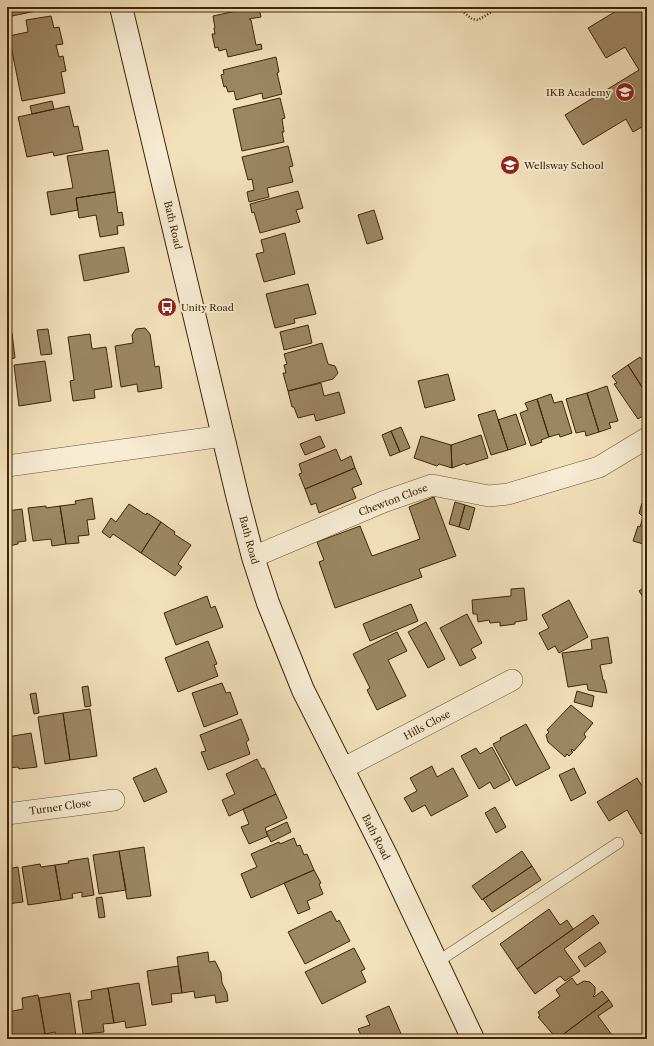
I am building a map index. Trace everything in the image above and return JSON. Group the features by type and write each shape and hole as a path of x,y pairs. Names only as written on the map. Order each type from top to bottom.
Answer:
{"main road":[{"name":"Bath Road","path":"120,7 253,557 268,603 303,690 387,857 473,1039"}],"street":[{"path":"7,466 223,436"},
{"name":"Chewton Close","path":"253,557 383,502 432,485 489,496 508,494 599,467 647,438"},
{"name":"Hills Close","path":"342,770 512,680"},
{"name":"Turner Close","path":"7,814 114,800"}],"lane":[{"path":"437,962 618,843"}],"path":[{"path":"457,7 472,19 478,20 500,7"}],"building":[{"path":"7,7 46,7 46,9 7,17"},
{"path":"259,7 261,17 249,19 251,20 256,45 261,44 262,49 228,57 226,49 219,51 218,47 215,48 212,34 215,34 213,16"},
{"name":"IKB Academy","path":"623,7 647,7 647,124 633,132 626,119 583,145 565,115 639,70 625,47 606,58 588,28"},
{"path":"51,16 54,28 59,27 63,44 56,45 59,57 63,56 66,71 61,72 65,93 22,101 9,36 28,32 26,20"},
{"path":"276,57 279,72 277,73 282,94 263,99 262,93 236,100 234,91 228,92 226,86 224,87 221,75 224,74 223,70"},
{"path":"280,98 285,118 282,119 284,142 242,151 233,109"},
{"path":"52,101 54,109 32,114 30,106"},
{"path":"69,106 74,127 78,126 83,150 54,156 53,152 27,157 18,117"},
{"path":"288,146 293,166 289,167 293,182 267,188 269,197 249,202 247,192 254,190 252,179 248,180 242,157"},
{"path":"108,150 115,192 76,198 78,210 51,215 47,192 73,188 67,156"},
{"path":"298,191 303,208 296,210 300,222 260,233 250,204"},
{"path":"115,192 118,213 122,212 124,225 117,226 118,234 100,237 96,215 79,218 76,198"},
{"path":"374,210 383,239 367,244 358,215"},
{"path":"285,233 295,274 264,282 256,254 264,252 261,240"},
{"path":"124,247 129,272 84,281 79,255"},
{"path":"308,284 316,314 294,319 295,323 275,328 266,294"},
{"path":"308,325 312,343 284,350 280,332"},
{"path":"145,328 150,334 155,367 159,366 162,388 138,392 137,384 121,387 115,346 133,343 132,335 136,329"},
{"path":"48,329 52,354 41,355 37,330"},
{"path":"12,333 15,358 7,359 7,334"},
{"path":"90,334 92,349 106,347 112,387 94,390 95,398 73,401 70,381 74,380 68,337"},
{"path":"322,343 328,364 335,366 338,373 333,379 288,391 283,373 286,373 284,365 287,364 284,354"},
{"path":"640,357 647,366 647,395 628,365"},
{"path":"45,361 51,401 19,406 14,365"},
{"path":"628,365 647,395 647,407 645,408 647,413 638,419 614,384 617,383 612,376"},
{"path":"448,374 455,400 425,408 418,381"},
{"path":"321,383 324,396 339,392 345,413 316,421 314,414 298,418 294,407 292,407 288,391"},
{"path":"607,386 618,421 609,423 611,428 599,432 587,393"},
{"path":"7,387 10,407 7,408"},
{"path":"587,393 599,432 586,436 585,431 576,433 566,399"},
{"path":"551,394 554,403 562,401 572,433 560,437 559,434 549,437 537,399"},
{"path":"537,399 549,437 541,440 542,442 531,446 520,413 528,410 525,403"},
{"path":"495,410 508,450 491,455 478,415"},
{"path":"516,414 526,444 508,450 498,420"},
{"path":"401,427 410,448 400,452 391,431"},
{"path":"391,431 400,452 390,456 382,435"},
{"path":"481,435 488,458 466,465 465,463 452,468 451,445"},
{"path":"320,436 325,447 305,455 300,444"},
{"path":"421,436 451,445 452,468 439,464 437,466 414,458"},
{"path":"336,449 341,461 351,456 355,468 305,489 299,474 302,473 299,464"},
{"path":"355,468 362,484 352,488 356,498 319,513 316,503 311,505 305,489"},
{"path":"434,497 456,556 419,569 422,577 335,608 319,562 324,560 317,542 360,526 372,556 420,539 409,507"},
{"path":"92,498 95,519 87,520 89,535 78,536 79,543 66,544 60,506 76,504 75,501"},
{"path":"646,500 647,545 633,541 643,517 639,513 642,503"},
{"path":"455,502 465,505 459,527 449,524"},
{"path":"129,504 146,515 147,513 161,522 141,553 113,534 110,538 102,532 111,518 116,522"},
{"path":"465,505 475,508 469,530 459,527"},
{"path":"46,506 46,508 60,506 66,544 52,546 51,539 33,541 28,508"},
{"path":"22,509 26,541 18,542 18,544 9,546 11,553 7,553 7,511"},
{"path":"161,522 175,532 174,534 191,545 178,564 182,567 175,576 141,553"},
{"path":"647,585 647,603 639,591"},
{"path":"524,588 527,620 515,622 515,624 500,626 500,622 490,623 489,620 478,622 477,614 473,614 472,600 511,596 511,589"},
{"path":"207,596 211,608 215,606 223,627 176,645 164,613"},
{"path":"569,600 588,637 559,653 555,646 548,650 539,633 549,628 542,615"},
{"path":"411,604 418,621 370,641 363,624"},
{"path":"467,614 482,643 471,649 476,658 460,666 440,628"},
{"path":"426,622 445,659 428,668 408,632"},
{"path":"397,632 407,651 388,660 406,696 377,710 367,690 370,688 353,654"},
{"path":"608,637 612,663 600,665 607,693 588,690 587,684 568,687 562,653 592,649 591,640"},
{"path":"208,641 217,664 214,665 218,676 178,692 165,658"},
{"path":"222,683 226,693 230,692 238,714 204,727 192,693"},
{"path":"88,686 91,706 85,707 82,687"},
{"path":"577,691 594,696 592,707 574,702"},
{"path":"36,693 39,713 34,714 30,694"},
{"path":"571,705 593,723 584,734 586,737 574,751 572,749 571,751 573,752 569,756 567,754 565,757 548,742 546,735 549,732 547,730"},
{"path":"90,709 97,756 70,760 63,713"},
{"path":"63,713 70,760 45,764 38,717"},
{"path":"241,719 249,740 246,742 250,754 208,770 201,752 206,751 200,735"},
{"path":"526,724 550,768 516,786 493,744 501,740 500,738"},
{"path":"31,733 37,767 19,769 18,767 7,768 7,737"},
{"path":"492,747 510,780 494,789 490,782 479,789 461,756 476,748 480,754"},
{"path":"257,759 262,769 264,768 276,794 229,816 222,800 235,794 226,774"},
{"path":"432,766 437,777 453,768 468,796 431,816 425,805 412,812 404,798 417,791 410,778"},
{"path":"156,768 167,792 144,802 133,778"},
{"path":"574,768 586,793 571,801 559,775"},
{"path":"637,778 647,794 647,830 641,834 627,810 609,821 597,802"},
{"path":"276,794 287,818 265,828 268,836 249,844 241,827 249,824 243,809"},
{"path":"495,807 506,827 496,833 485,813"},
{"path":"287,822 291,832 271,842 266,832"},
{"path":"294,838 297,846 300,845 304,855 307,854 314,870 251,898 241,874 257,867 251,854 279,842 280,844"},
{"path":"144,847 151,896 127,899 119,851"},
{"path":"119,851 126,890 99,894 93,855"},
{"path":"522,851 532,866 482,900 472,886"},
{"path":"88,858 94,895 82,897 82,892 72,894 73,898 61,900 55,865 69,863 68,861"},
{"path":"40,864 41,867 55,865 61,900 28,905 22,867"},
{"path":"532,866 541,880 492,912 483,899"},
{"path":"18,867 23,902 7,904 7,869"},
{"path":"314,870 321,883 319,884 323,894 307,901 310,909 298,914 284,883"},
{"path":"102,897 105,917 99,918 96,898"},
{"path":"549,909 560,925 567,920 573,929 517,969 500,944"},
{"path":"331,911 337,922 339,920 350,941 305,964 288,932"},
{"path":"593,915 599,923 564,949 580,971 565,981 560,976 535,994 517,969"},
{"path":"600,942 606,952 585,967 578,957"},
{"path":"354,948 365,969 361,971 366,982 322,1004 305,972"},
{"path":"208,952 209,962 215,961 221,973 222,983 227,993 228,1001 216,1003 215,995 195,998 194,991 182,993 177,957"},
{"path":"178,966 182,993 171,994 172,1002 152,1005 147,971"},
{"path":"572,978 577,985 584,981 590,982 595,987 594,997 602,991 609,1000 557,1039 538,1017 540,1016 538,1012 560,996 556,990"},
{"path":"139,983 146,1025 126,1028 125,1021 114,1023 108,988"},
{"path":"108,988 114,1023 103,1024 104,1032 83,1034 78,1001 92,999 91,991"},
{"path":"70,993 76,1036 57,1039 55,1032 45,1034 39,998"},
{"path":"38,995 45,1034 33,1035 33,1039 12,1039 8,1012 23,1009 22,998"},
{"path":"609,1000 613,1006 598,1016 612,1035 607,1039 557,1039"},
{"path":"389,1006 402,1036 396,1039 363,1039 358,1029 370,1025 366,1016"}],"place":[{"name":"IKB Academy","path":"625,92"},
{"name":"Wellsway School","path":"510,165"},
{"name":"Unity Road","path":"167,307"}]}
